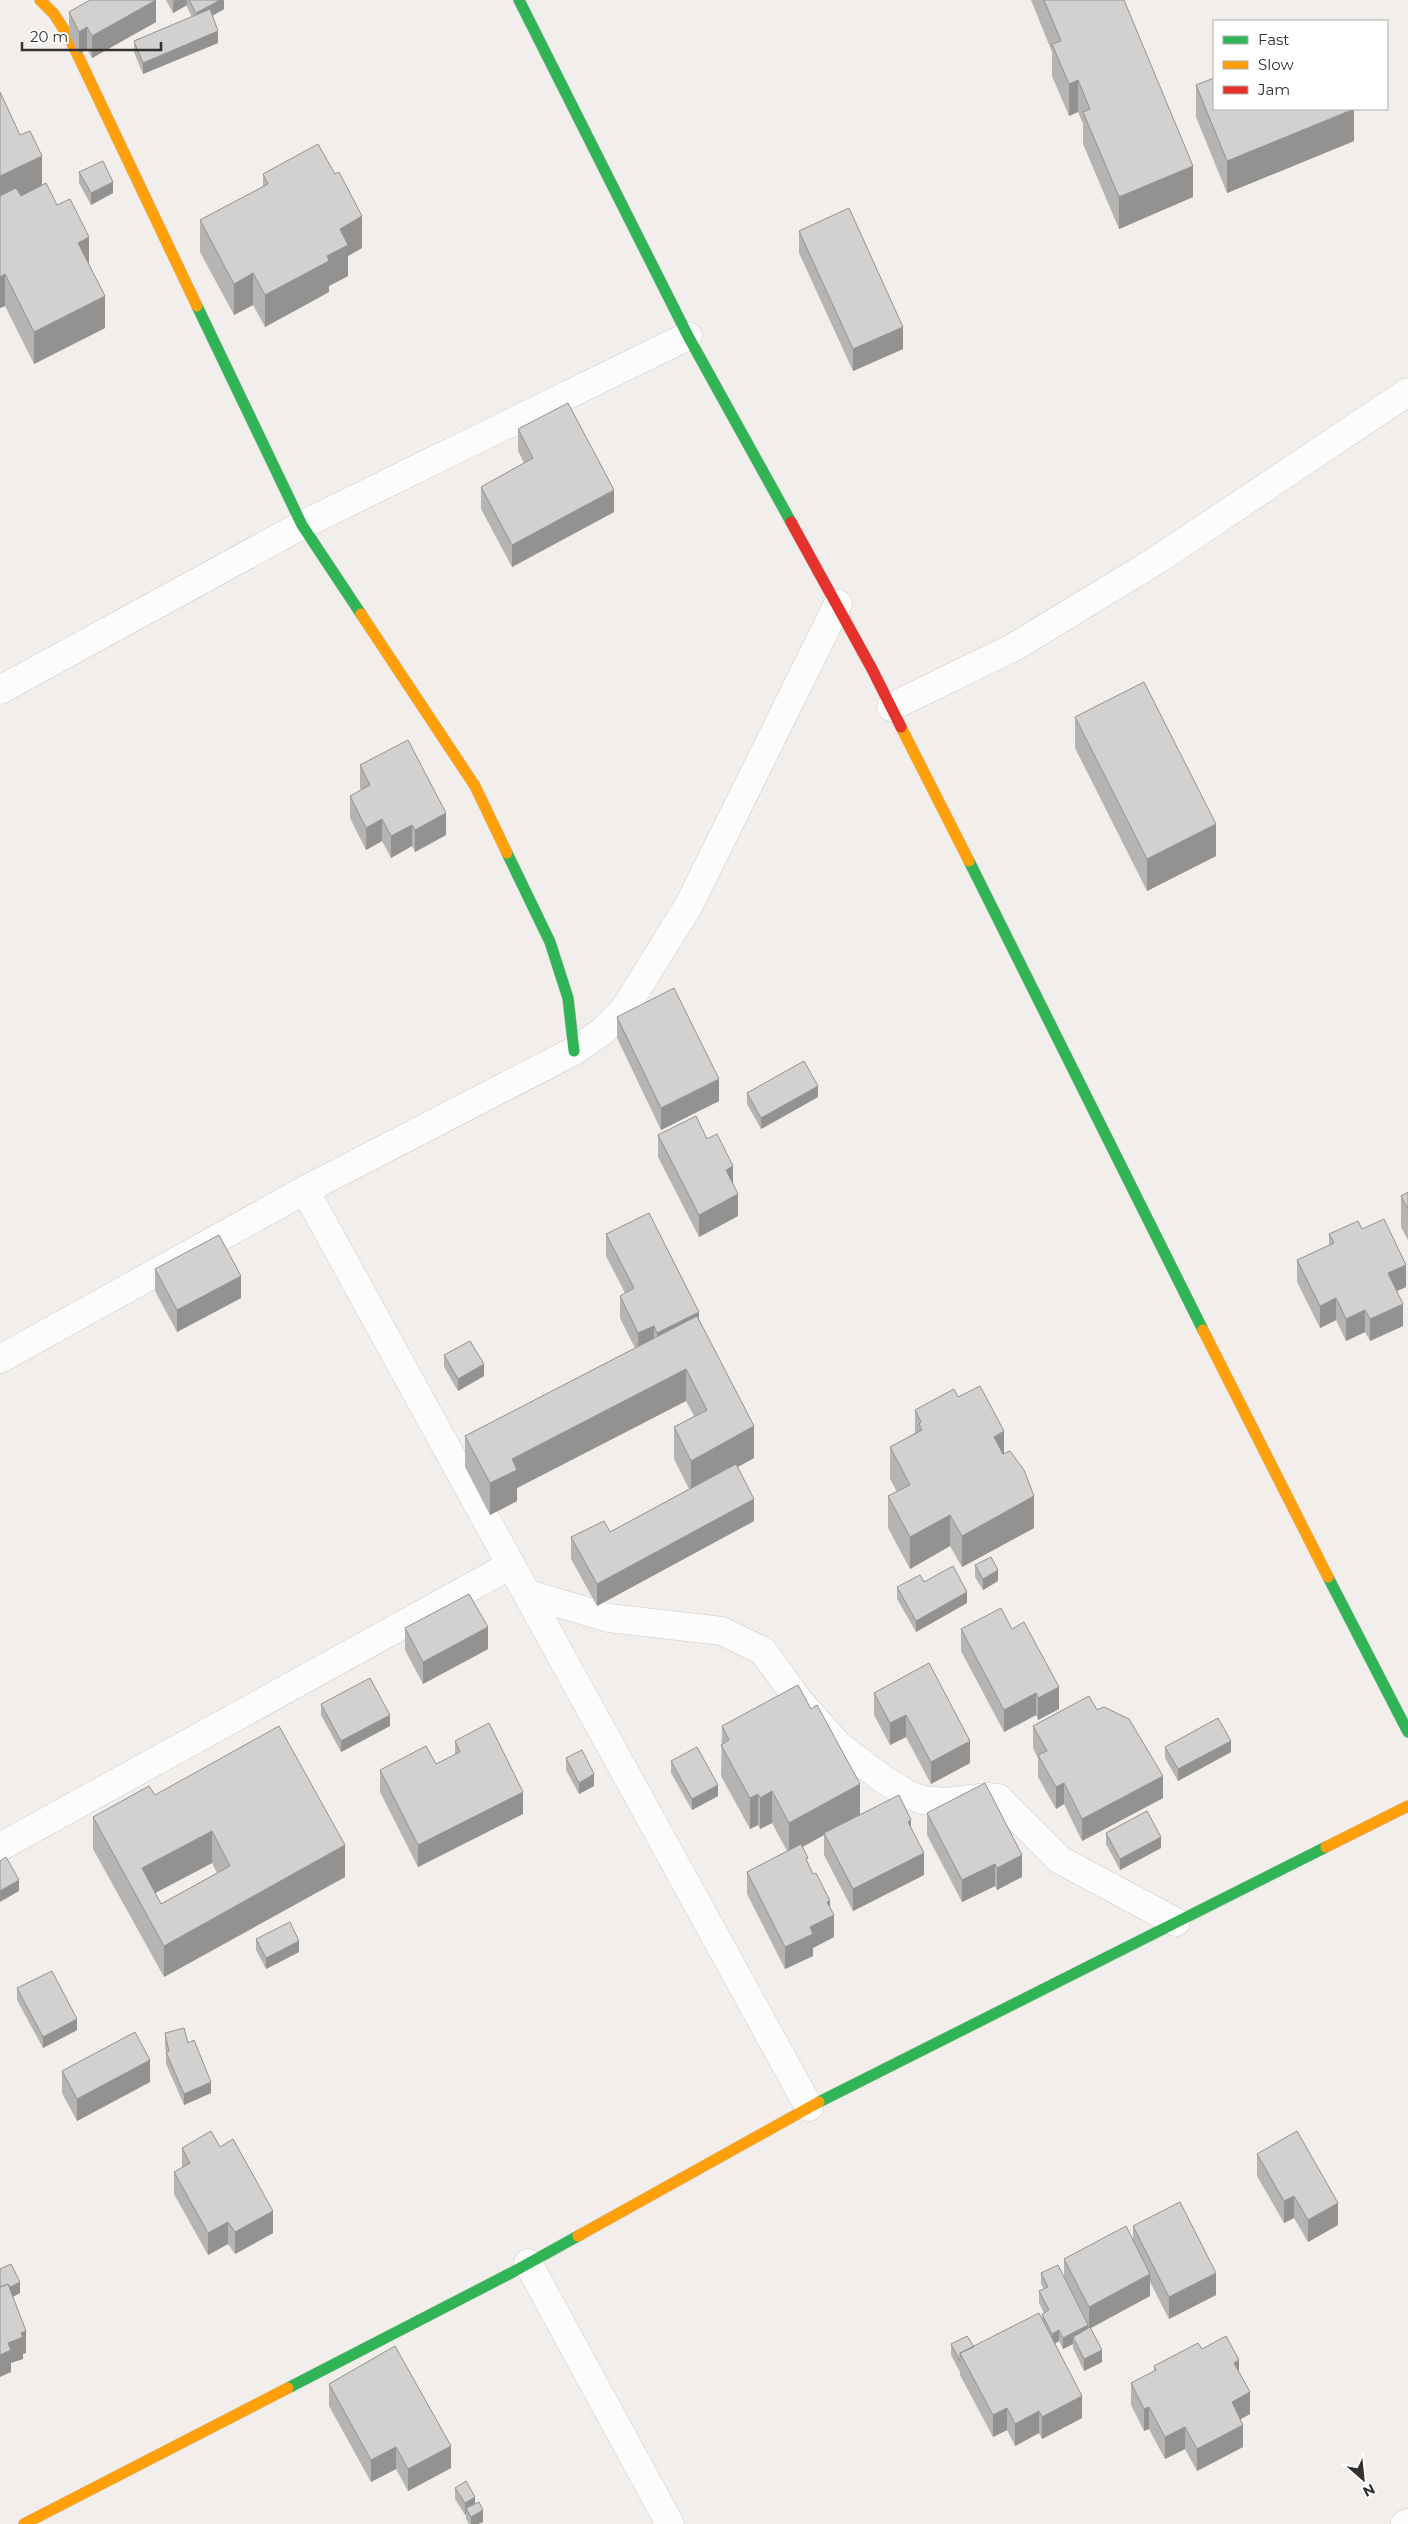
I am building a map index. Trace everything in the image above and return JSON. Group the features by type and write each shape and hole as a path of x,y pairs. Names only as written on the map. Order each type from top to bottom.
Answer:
{"street":[{"path":"40,0 54,14 70,39 302,525 475,786 550,942 568,998 574,1052"},
{"path":"519,0 688,336 838,604 891,707 1301,1524 1408,1732"},
{"path":"0,690 302,525 688,336"},
{"path":"891,707 1014,647 1149,565 1408,392"},
{"path":"0,1359 305,1190 574,1052 603,1031 625,1008 688,905 838,604"},
{"path":"305,1190 809,2107"},
{"path":"0,1847 511,1565"},
{"path":"528,1594 609,1618 722,1631 763,1651 820,1726 839,1746 883,1779 923,1800 947,1802 988,1797 998,1798 1060,1860 1176,1922"},
{"path":"24,2524 528,2263 809,2107 1408,1806"},
{"path":"528,2263 670,2524"}],"building":[{"path":"90,0 156,0 92,36 87,27 79,32 69,12"},
{"path":"189,0 220,0 196,13"},
{"path":"1044,0 1124,0 1193,166 1119,197 1083,112 1090,109 1078,80 1069,84 1052,44 1061,41"},
{"path":"210,9 218,31 143,63 134,41"},
{"path":"1213,78 1213,110 1352,110 1227,161 1196,85"},
{"path":"0,92 20,135 30,131 42,156 0,176"},
{"path":"318,144 335,174 339,172 362,216 340,229 348,245 327,256 329,261 265,295 253,273 234,284 200,220 268,184 263,174"},
{"path":"103,161 113,182 91,193 79,172"},
{"path":"46,183 57,205 70,199 89,237 78,243 105,296 34,332 5,274 0,277 0,196 16,188 21,196"},
{"path":"849,208 903,327 853,349 799,231"},
{"path":"568,403 614,490 512,545 481,487 533,458 518,429"},
{"path":"1144,682 1216,824 1147,859 1075,717"},
{"path":"408,740 446,813 415,830 412,825 391,836 382,819 366,828 350,796 370,785 360,765"},
{"path":"674,988 719,1079 661,1108 617,1017"},
{"path":"804,1061 818,1086 761,1118 747,1093"},
{"path":"696,1116 707,1139 717,1134 733,1166 726,1170 738,1194 699,1215 658,1135"},
{"path":"1408,1192 1408,1209 1401,1196"},
{"path":"649,1213 699,1312 657,1333 654,1326 638,1333 620,1296 634,1288 606,1234"},
{"path":"1384,1219 1406,1265 1388,1273 1403,1304 1370,1319 1365,1310 1346,1319 1336,1298 1320,1306 1297,1260 1334,1243 1329,1234 1358,1221 1362,1229"},
{"path":"219,1235 241,1276 177,1310 155,1269"},
{"path":"697,1316 754,1426 691,1461 674,1427 707,1410 686,1369 512,1459 517,1470 490,1483 465,1436"},
{"path":"470,1341 484,1364 458,1379 444,1355"},
{"path":"980,1386 1004,1431 994,1437 1003,1454 1010,1451 1024,1470 1034,1496 962,1536 950,1515 910,1537 888,1496 910,1485 890,1447 922,1430 919,1424 921,1422 915,1410 954,1389 958,1397"},
{"path":"736,1464 754,1499 597,1584 571,1537 604,1521 610,1532"},
{"path":"991,1557 998,1570 983,1579 975,1565"},
{"path":"953,1566 967,1592 916,1621 897,1587 920,1575 924,1582"},
{"path":"469,1594 488,1627 423,1662 405,1628"},
{"path":"1001,1608 1012,1629 1024,1622 1059,1687 1038,1698 1036,1693 1004,1710 961,1629"},
{"path":"929,1663 970,1741 931,1762 906,1715 890,1723 874,1693"},
{"path":"370,1678 390,1715 341,1741 321,1704"},
{"path":"798,1685 811,1709 817,1705 860,1784 789,1823 772,1791 760,1798 758,1794 750,1798 721,1745 729,1740 722,1726"},
{"path":"1089,1696 1097,1710 1104,1707 1129,1719 1163,1776 1082,1819 1064,1783 1056,1787 1038,1755 1047,1751 1033,1726"},
{"path":"1218,1718 1231,1741 1178,1769 1165,1747"},
{"path":"489,1723 523,1792 418,1845 380,1770 426,1746 436,1764 460,1752 455,1741"},
{"path":"279,1726 345,1845 164,1946 93,1817 149,1786 155,1795","holes":["212,1831 230,1866 161,1904 142,1868"]},
{"path":"697,1747 718,1785 692,1799 671,1761"},
{"path":"582,1750 594,1774 579,1783 566,1758"},
{"path":"985,1783 1022,1855 997,1868 995,1864 962,1880 927,1813"},
{"path":"899,1795 911,1820 908,1822 924,1853 853,1889 824,1833"},
{"path":"1147,1811 1161,1837 1120,1859 1106,1833"},
{"path":"801,1844 813,1874 816,1873 830,1901 827,1902 834,1915 810,1927 813,1934 785,1947 747,1872"},
{"path":"6,1857 19,1880 0,1891 0,1861"},
{"path":"290,1922 299,1941 266,1958 256,1939"},
{"path":"52,1971 77,2019 43,2037 17,1988"},
{"path":"184,2028 188,2043 194,2040 211,2082 184,2094 166,2052 169,2051 165,2033"},
{"path":"135,2032 150,2060 77,2099 62,2071"},
{"path":"211,2131 220,2147 233,2139 273,2211 235,2232 228,2222 208,2233 174,2172 190,2163 182,2148"},
{"path":"1297,2131 1338,2203 1308,2220 1294,2196 1284,2201 1257,2154"},
{"path":"1180,2202 1216,2273 1169,2297 1133,2226"},
{"path":"1126,2226 1150,2274 1089,2307 1064,2259"},
{"path":"11,2264 20,2282 10,2287 8,2284 0,2287 0,2269"},
{"path":"1058,2265 1088,2325 1063,2338 1059,2330 1052,2334 1042,2314 1049,2310 1039,2291 1048,2287 1041,2273"},
{"path":"8,2284 26,2331 21,2333 23,2337 8,2343 11,2350 0,2355 0,2287"},
{"path":"1039,2313 1082,2396 1042,2417 1039,2411 1015,2424 1007,2408 993,2415 960,2353"},
{"path":"1090,2327 1102,2350 1084,2359 1073,2337"},
{"path":"967,2336 974,2347 960,2353 960,2361 951,2344"},
{"path":"1226,2336 1239,2360 1234,2363 1250,2392 1232,2402 1243,2425 1197,2449 1185,2427 1165,2437 1149,2407 1144,2409 1131,2383 1156,2370 1154,2366 1198,2343 1202,2349"},
{"path":"395,2346 451,2446 408,2469 396,2447 371,2460 329,2384"},
{"path":"466,2481 475,2497 465,2503 455,2488"},
{"path":"479,2502 483,2510 471,2517 466,2508"}],"traffic: fast":[{"path":"519,0 688,336 791,522"},
{"path":"197,306 302,525 361,614"},
{"path":"507,853 550,942 568,998 574,1051"},
{"path":"969,861 1203,1330"},
{"path":"1328,1577 1408,1732"},
{"path":"819,2102 1326,1847"},
{"path":"288,2388 511,2273 578,2236"}],"traffic: slow":[{"path":"40,0 54,14 70,39 197,306"},
{"path":"361,614 475,786 507,853"},
{"path":"901,727 969,861"},
{"path":"1203,1330 1328,1577"},
{"path":"1326,1847 1408,1806"},
{"path":"578,2236 819,2102"},
{"path":"24,2524 288,2388"}],"traffic: jam":[{"path":"791,522 872,669 901,727"}]}
